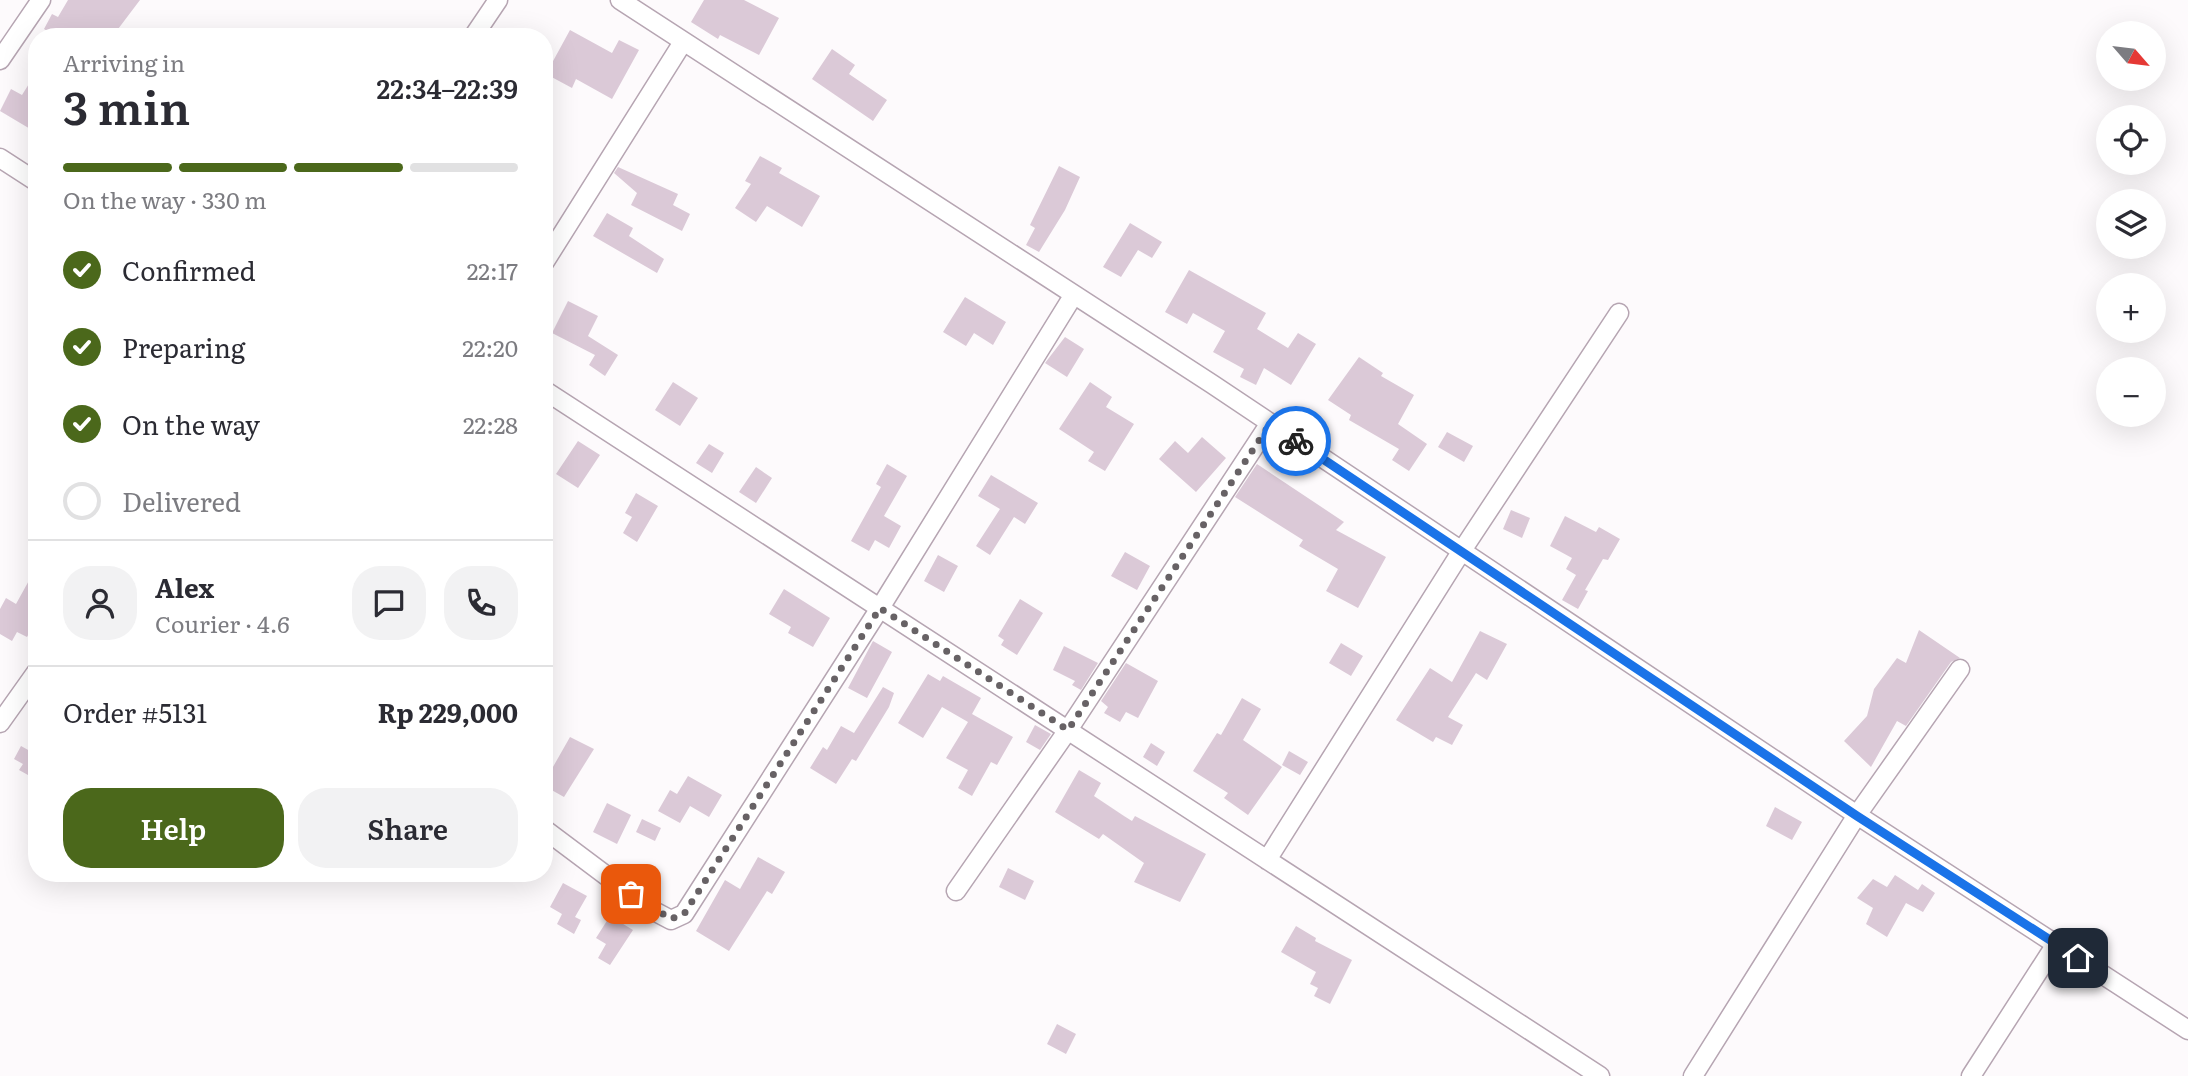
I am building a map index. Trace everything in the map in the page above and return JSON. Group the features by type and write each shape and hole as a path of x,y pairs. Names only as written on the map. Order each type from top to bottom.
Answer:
{"street":[{"path":"0,60 41,0"},
{"path":"479,28 498,0"},
{"path":"620,0 1270,424 1857,816 2188,1030"},
{"path":"553,249 683,42"},
{"path":"0,158 28,176"},
{"path":"553,836 652,910 671,919 684,914 880,608 1073,296"},
{"path":"1267,860 1461,552 1619,313"},
{"path":"553,396 1600,1076"},
{"path":"956,891 1068,730 1270,424"},
{"path":"1693,1076 1857,816 1960,669"},
{"path":"0,723 28,684"},
{"path":"1971,1076 2056,944"}],"building":[{"path":"68,0 140,0 119,28 45,28 52,14 58,17"},
{"path":"704,0 744,0 779,18 759,55 720,35 718,39 691,22"},
{"path":"570,30 612,53 619,40 639,50 612,99 576,79 572,88 553,78 553,61"},
{"path":"832,49 855,65 849,74 887,100 873,121 812,79"},
{"path":"28,85 28,128 0,111 11,89 22,95"},
{"path":"760,156 782,168 779,173 820,196 802,227 767,206 756,222 735,208 751,184 745,181"},
{"path":"1059,166 1080,177 1065,210 1039,252 1026,245 1035,228 1030,225"},
{"path":"618,167 678,194 673,205 690,214 682,231 631,205 637,193 614,173"},
{"path":"607,213 633,228 629,236 664,259 657,273 593,236"},
{"path":"1130,223 1162,242 1152,258 1138,250 1121,277 1103,267"},
{"path":"1189,270 1266,313 1257,329 1288,348 1298,333 1316,344 1291,385 1264,368 1256,385 1240,377 1244,369 1213,352 1225,331 1193,313 1187,324 1165,312"},
{"path":"965,297 1006,322 993,345 974,333 966,346 943,332"},
{"path":"568,301 598,316 588,336 618,355 605,376 589,365 595,355 553,334"},
{"path":"1065,337 1084,349 1067,377 1045,363"},
{"path":"1359,357 1383,373 1381,376 1414,395 1398,424 1427,444 1409,471 1392,460 1399,449 1349,420 1351,415 1328,400"},
{"path":"673,382 698,398 680,426 655,410"},
{"path":"1090,382 1112,397 1106,407 1134,424 1105,471 1088,461 1094,452 1059,429"},
{"path":"1447,432 1473,446 1464,462 1438,447"},
{"path":"1202,437 1226,458 1196,492 1159,459 1175,441 1188,453"},
{"path":"578,441 600,455 578,488 556,474"},
{"path":"709,444 724,453 712,473 696,463"},
{"path":"887,464 907,476 884,516 901,526 889,548 875,540 869,551 851,541 881,487 876,484"},
{"path":"1257,464 1344,522 1336,530 1386,557 1358,608 1326,591 1338,569 1299,546 1303,540 1235,497"},
{"path":"756,467 772,478 756,503 739,492"},
{"path":"991,475 1038,503 1025,524 1014,517 990,555 976,546 1000,509 978,496"},
{"path":"636,493 658,506 637,542 623,533 632,517 625,513"},
{"path":"1511,510 1530,518 1522,538 1503,529"},
{"path":"1565,516 1596,532 1599,527 1620,539 1608,560 1603,559 1585,590 1588,591 1578,609 1562,600 1576,575 1566,569 1572,558 1550,546"},
{"path":"1125,552 1150,566 1137,590 1111,576"},
{"path":"938,555 958,566 944,592 924,581"},
{"path":"28,582 28,635 17,632 12,641 0,634 0,609 6,598 16,604"},
{"path":"784,589 830,618 813,647 788,633 791,627 769,614"},
{"path":"1020,599 1043,613 1017,655 1001,645 1004,640 998,636"},
{"path":"1919,630 1960,658 1951,662 1906,726 1897,721 1871,767 1844,741 1867,716 1874,689 1897,658 1906,663"},
{"path":"1480,631 1507,644 1487,680 1476,673 1448,717 1463,725 1452,745 1436,737 1433,742 1396,720 1430,668 1452,682"},
{"path":"873,641 892,652 867,698 848,688"},
{"path":"1341,643 1363,656 1351,676 1329,663"},
{"path":"1064,646 1098,663 1081,690 1072,685 1075,681 1053,670"},
{"path":"1126,663 1158,681 1138,718 1126,712 1120,722 1104,713 1108,707 1101,701"},
{"path":"928,674 940,681 943,676 981,698 972,714 1013,737 997,765 991,762 972,796 958,788 968,770 946,758 968,722 942,707 923,738 898,723"},
{"path":"883,687 894,693 889,707 856,761 852,759 836,784 810,768 823,747 827,750 841,726 854,733"},
{"path":"1242,698 1261,709 1243,740 1282,767 1248,815 1224,798 1228,793 1193,771 1217,733 1221,735"},
{"path":"1035,725 1051,734 1040,750 1026,742"},
{"path":"570,737 594,749 564,797 553,791 553,767"},
{"path":"1151,743 1165,752 1157,766 1143,757"},
{"path":"21,746 28,750 28,775 19,770 23,764 14,759"},
{"path":"1289,751 1308,762 1300,775 1282,765"},
{"path":"1079,770 1101,783 1094,796 1124,816 1132,821 1135,816 1206,854 1180,902 1134,882 1144,863 1103,834 1099,839 1055,812"},
{"path":"688,776 722,795 709,817 690,806 680,823 658,811 670,790 677,794"},
{"path":"607,803 631,815 617,844 593,832"},
{"path":"1775,807 1802,822 1792,840 1766,826"},
{"path":"642,819 661,828 655,841 636,832"},
{"path":"758,857 785,872 772,894 767,891 729,951 696,931 725,880 740,889"},
{"path":"1008,868 1034,881 1025,900 999,887"},
{"path":"1895,875 1918,890 1922,884 1935,893 1923,912 1906,903 1887,937 1866,924 1873,908 1857,898 1873,879 1887,887"},
{"path":"563,883 587,896 575,917 581,920 574,934 557,924 562,914 550,907"},
{"path":"610,916 633,930 610,965 598,958 606,944 596,938"},
{"path":"1296,926 1316,938 1315,941 1352,960 1330,1004 1314,996 1318,988 1310,984 1316,972 1281,952"},
{"path":"1057,1024 1076,1034 1066,1054 1047,1044"}],"way so far":[{"path":"631,894 652,910 671,919 684,914 880,608 1068,730 1270,424 1296,441"}],"route":[{"path":"1296,441 1857,816 2078,958"}]}
